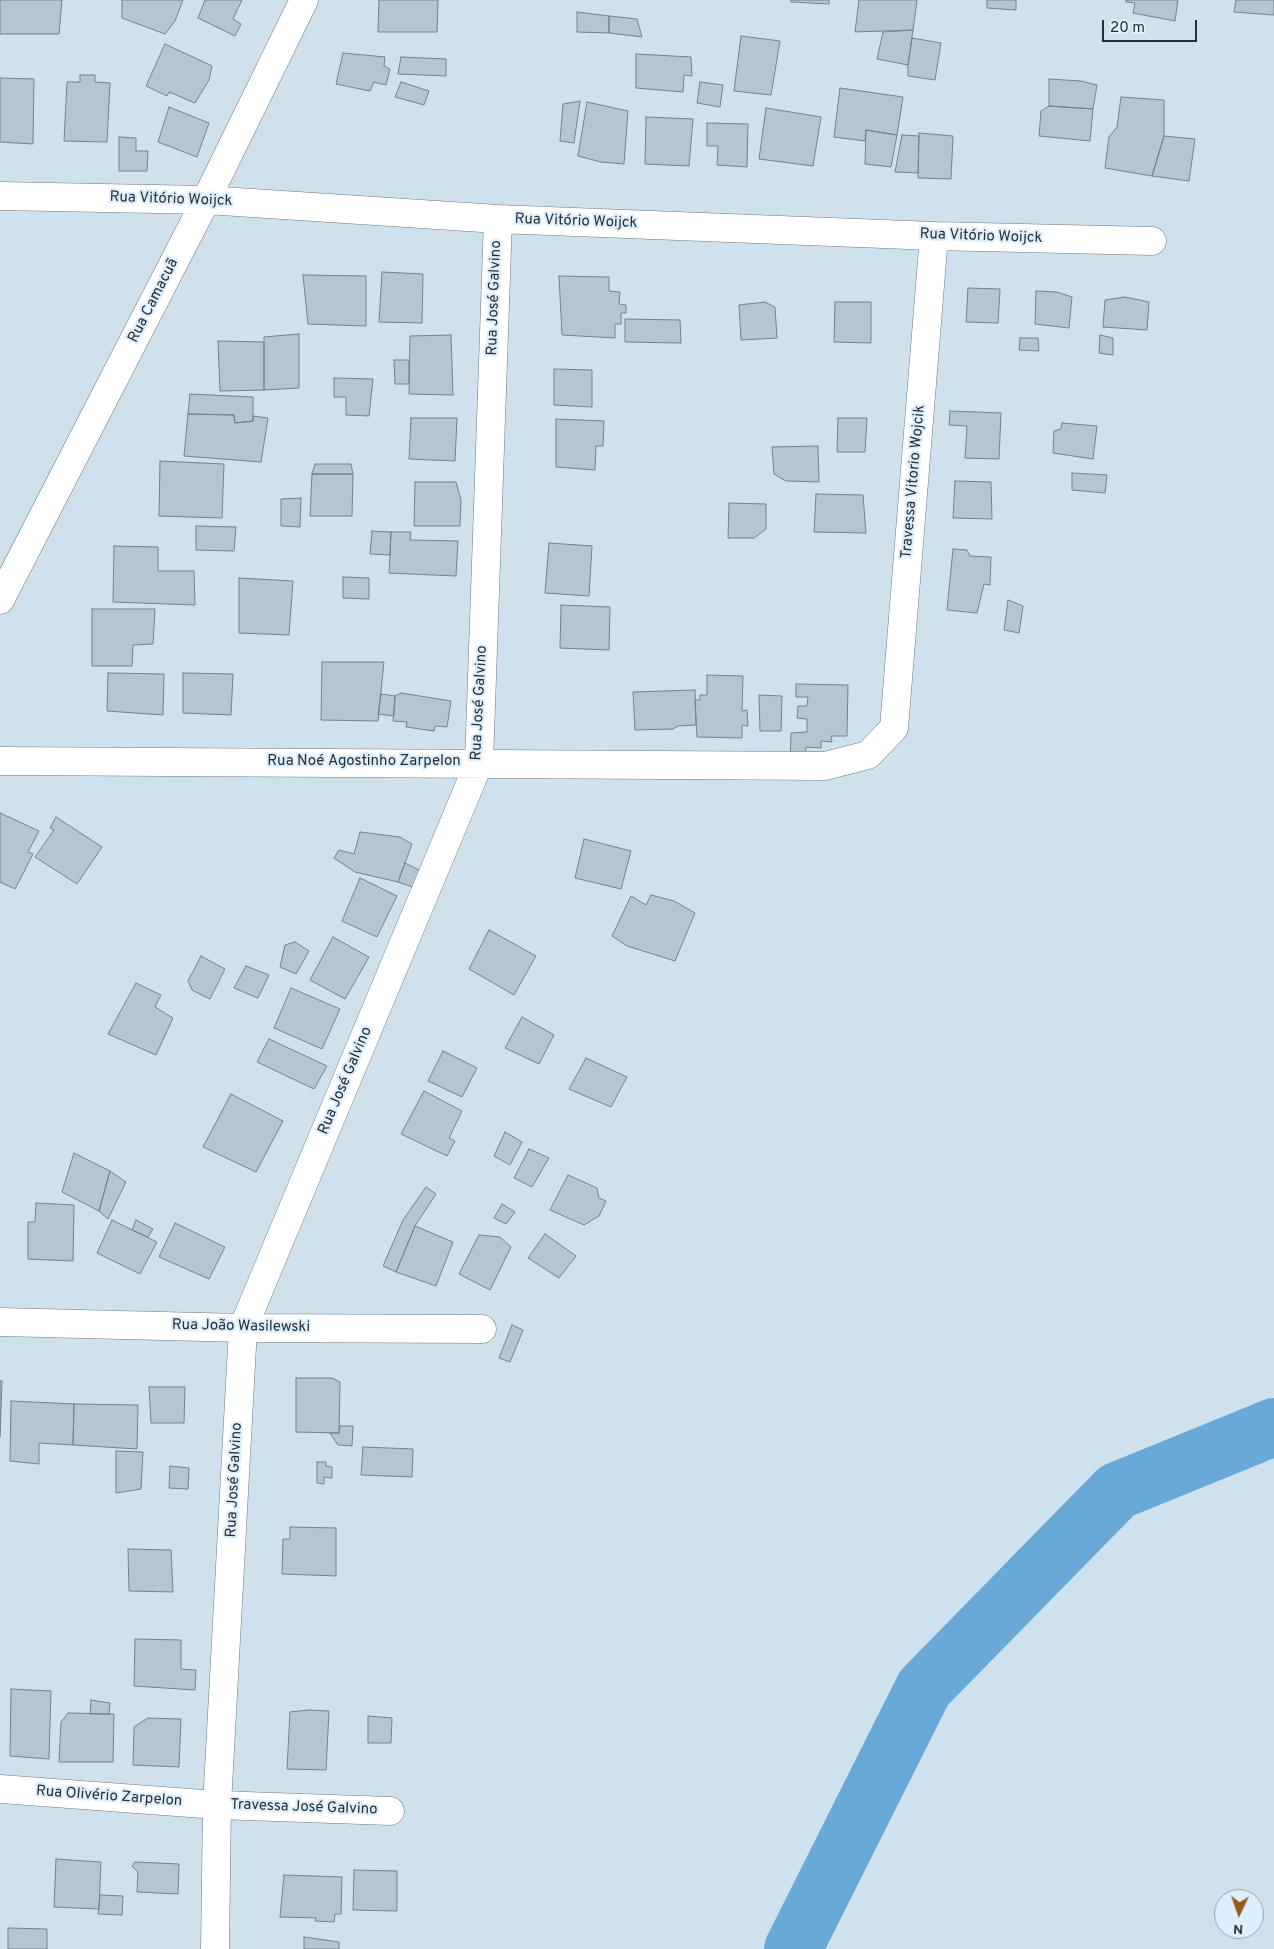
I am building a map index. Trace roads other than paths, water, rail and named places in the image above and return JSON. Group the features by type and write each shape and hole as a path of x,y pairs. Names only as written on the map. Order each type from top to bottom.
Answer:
{"street":[{"name":"Rua Camacuã","path":"0,600 206,200 304,0"},
{"name":"Rua Vitório Woijck","path":"0,196 206,200 498,219 934,236 1152,241"},
{"name":"Rua José Galvino","path":"215,1949 217,1806 243,1328 479,763 498,219"},
{"name":"Travessa Vitorio Wojcik","path":"894,728 934,236"},
{"name":"Rua Noé Agostinho Zarpelon","path":"0,761 826,766 868,755 894,728"},
{"name":"Rua João Wasilewski","path":"0,1322 243,1328 482,1329"},
{"name":"Rua Olivério Zarpelon","path":"0,1789 217,1806"},
{"name":"Travessa José Galvino","path":"217,1806 390,1811"}],"waterway":[{"path":"793,1949 924,1688 1117,1491 1274,1427"}]}
